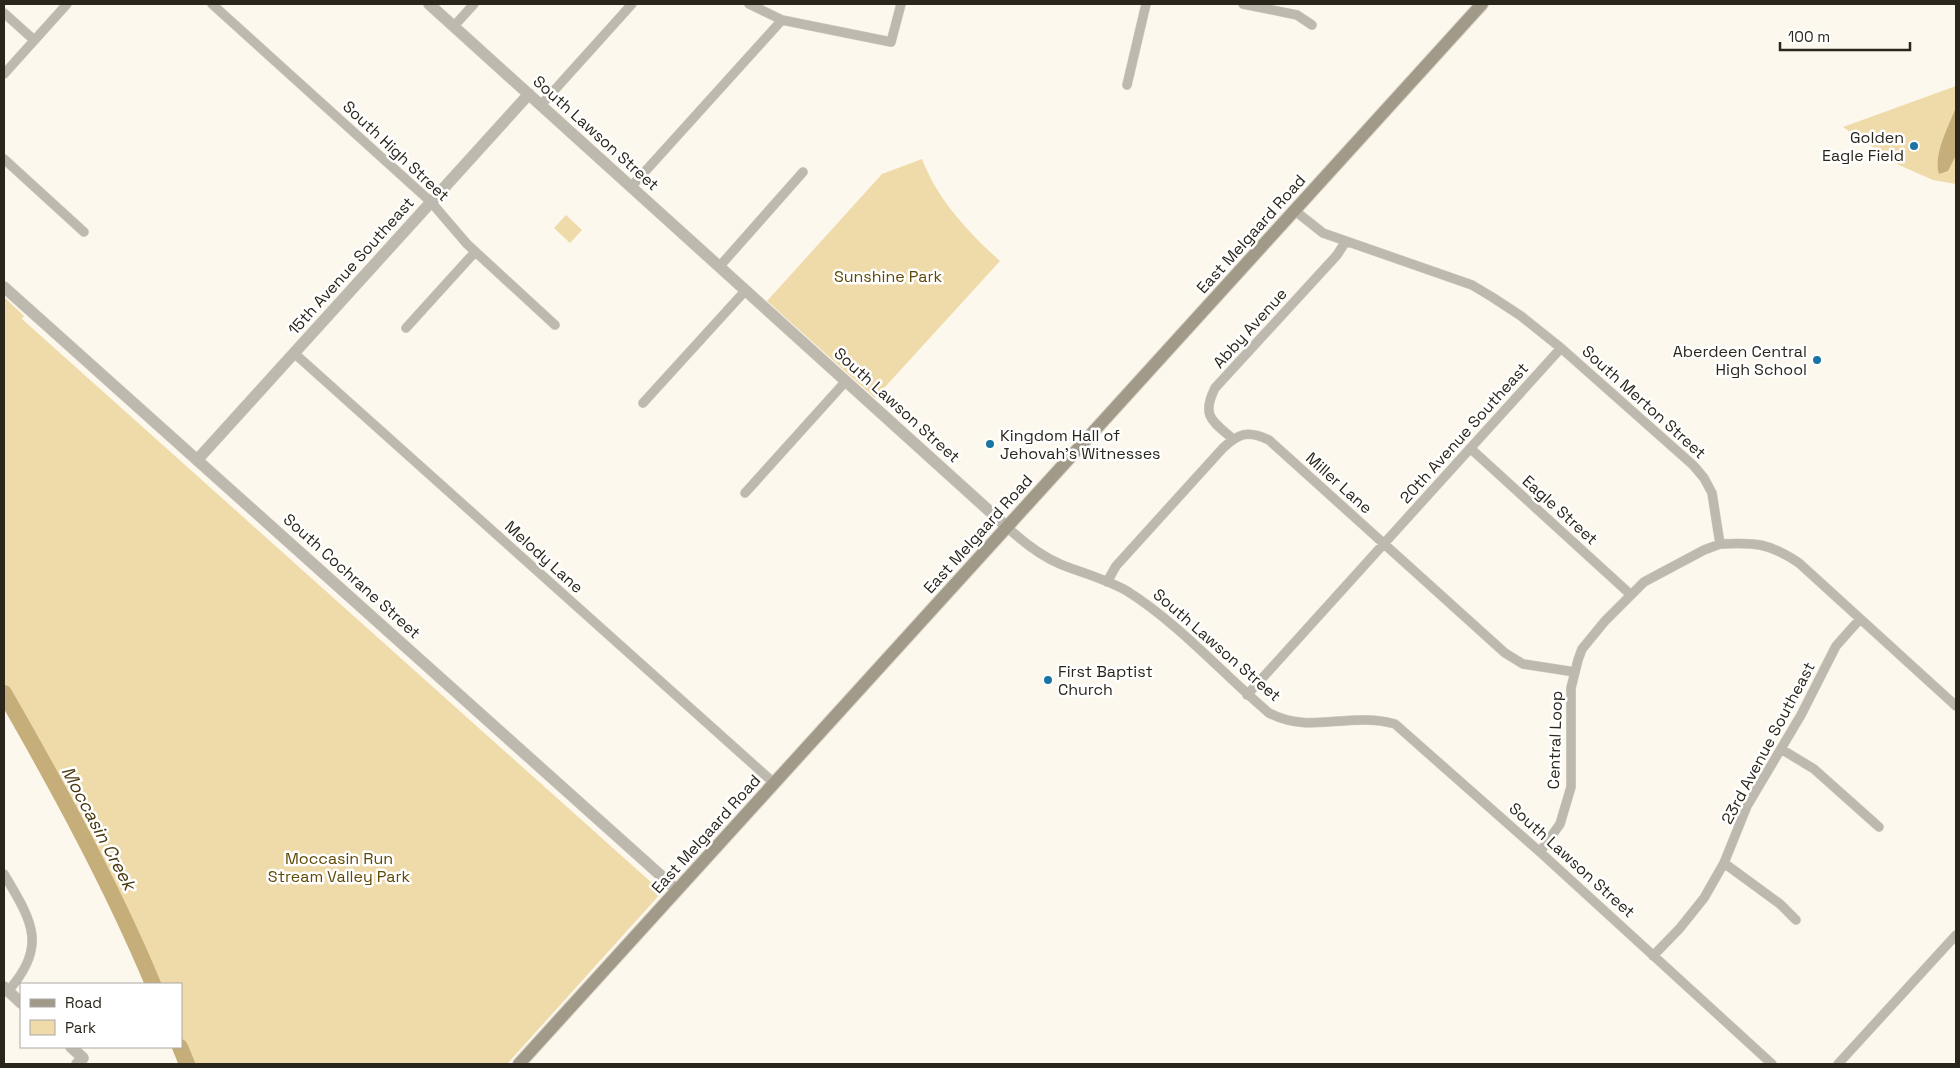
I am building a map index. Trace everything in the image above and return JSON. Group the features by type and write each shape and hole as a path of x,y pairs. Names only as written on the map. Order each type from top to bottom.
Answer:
{"main road":[{"name":"East Melgaard Road","path":"519,1064 1482,4"}],"street":[{"path":"4,74 67,4"},
{"name":"South High Street","path":"212,4 431,202 475,252 555,325"},
{"name":"South Lawson Street","path":"430,4 1024,543 1059,564 1107,582 1132,595 1163,617 1268,713 1288,722 1308,724 1339,720 1373,720 1395,724 1540,852 1772,1064"},
{"path":"454,26 474,4"},
{"path":"541,105 632,4"},
{"path":"749,4 782,20 891,42 901,4"},
{"path":"1127,86 1146,4"},
{"path":"1242,4 1297,15 1312,25"},
{"path":"4,13 34,40"},
{"path":"631,187 782,20"},
{"name":"15th Avenue Southeast","path":"198,459 529,94"},
{"path":"4,158 84,232"},
{"path":"719,266 803,172"},
{"name":"South Merton Street","path":"1294,210 1323,232 1472,285 1521,316 1562,348 1704,478 1712,492 1720,544"},
{"name":"Abby Avenue","path":"1232,439 1211,418 1208,412 1210,398 1215,388 1338,255 1346,241"},
{"path":"406,328 475,252"},
{"name":"South Cochrane Street","path":"4,287 677,890"},
{"path":"643,403 746,291"},
{"name":"20th Avenue Southeast","path":"1247,694 1562,348"},
{"name":"Melody Lane","path":"294,353 774,783"},
{"path":"745,493 846,381"},
{"name":"Miller Lane","path":"1232,439 1242,435 1255,434 1269,440 1515,660 1523,664 1575,672"},
{"path":"1107,582 1116,566 1232,439"},
{"name":"Eagle Street","path":"1470,448 1630,594"},
{"path":"1720,544 1756,543 1782,552 1799,563 1956,706"},
{"name":"Central Loop","path":"1540,852 1560,824 1571,787 1571,688 1582,649 1605,621 1644,582 1720,544"},
{"name":"23rd Avenue Southeast","path":"1653,956 1680,928 1704,898 1724,863 1747,806 1802,715 1836,646 1860,619"},
{"path":"1781,749 1814,769 1879,826"},
{"path":"1724,863 1780,904 1796,920"},
{"path":"4,874 29,918 32,940 28,962 20,976 6,989 20,1001"},
{"path":"1838,1064 1956,935"},
{"path":"72,1048 84,1062"}],"green space":[{"name":"Golden Eagle Field","path":"1956,86 1956,184 1933,180 1899,165 1843,127"},
{"name":"Sunshine Park","path":"922,159 928,174 945,201 965,227 1000,261 875,398 767,301 882,174"},
{"path":"566,215 582,230 570,243 554,228"},
{"name":"Moccasin Run Stream Valley Park","path":"4,297 24,316 22,319 662,892 507,1064 187,1064 180,1048 182,1048 182,983 153,983 129,926 72,816 4,693"}],"shaded area":[{"path":"1956,107 1956,155 1948,171 1939,174 1938,158 1940,149"}],"waterway":[{"name":"Moccasin Creek","path":"4,693 83,836 120,910 153,983"},
{"name":"Moccasin Creek","path":"180,1048 187,1064"}],"place":[{"name":"Golden Eagle Field","path":"1914,146"},
{"name":"Aberdeen Central High School","path":"1817,360"},
{"name":"Kingdom Hall of Jehovah's Witnesses","path":"990,444"},
{"name":"First Baptist Church","path":"1048,680"}]}
